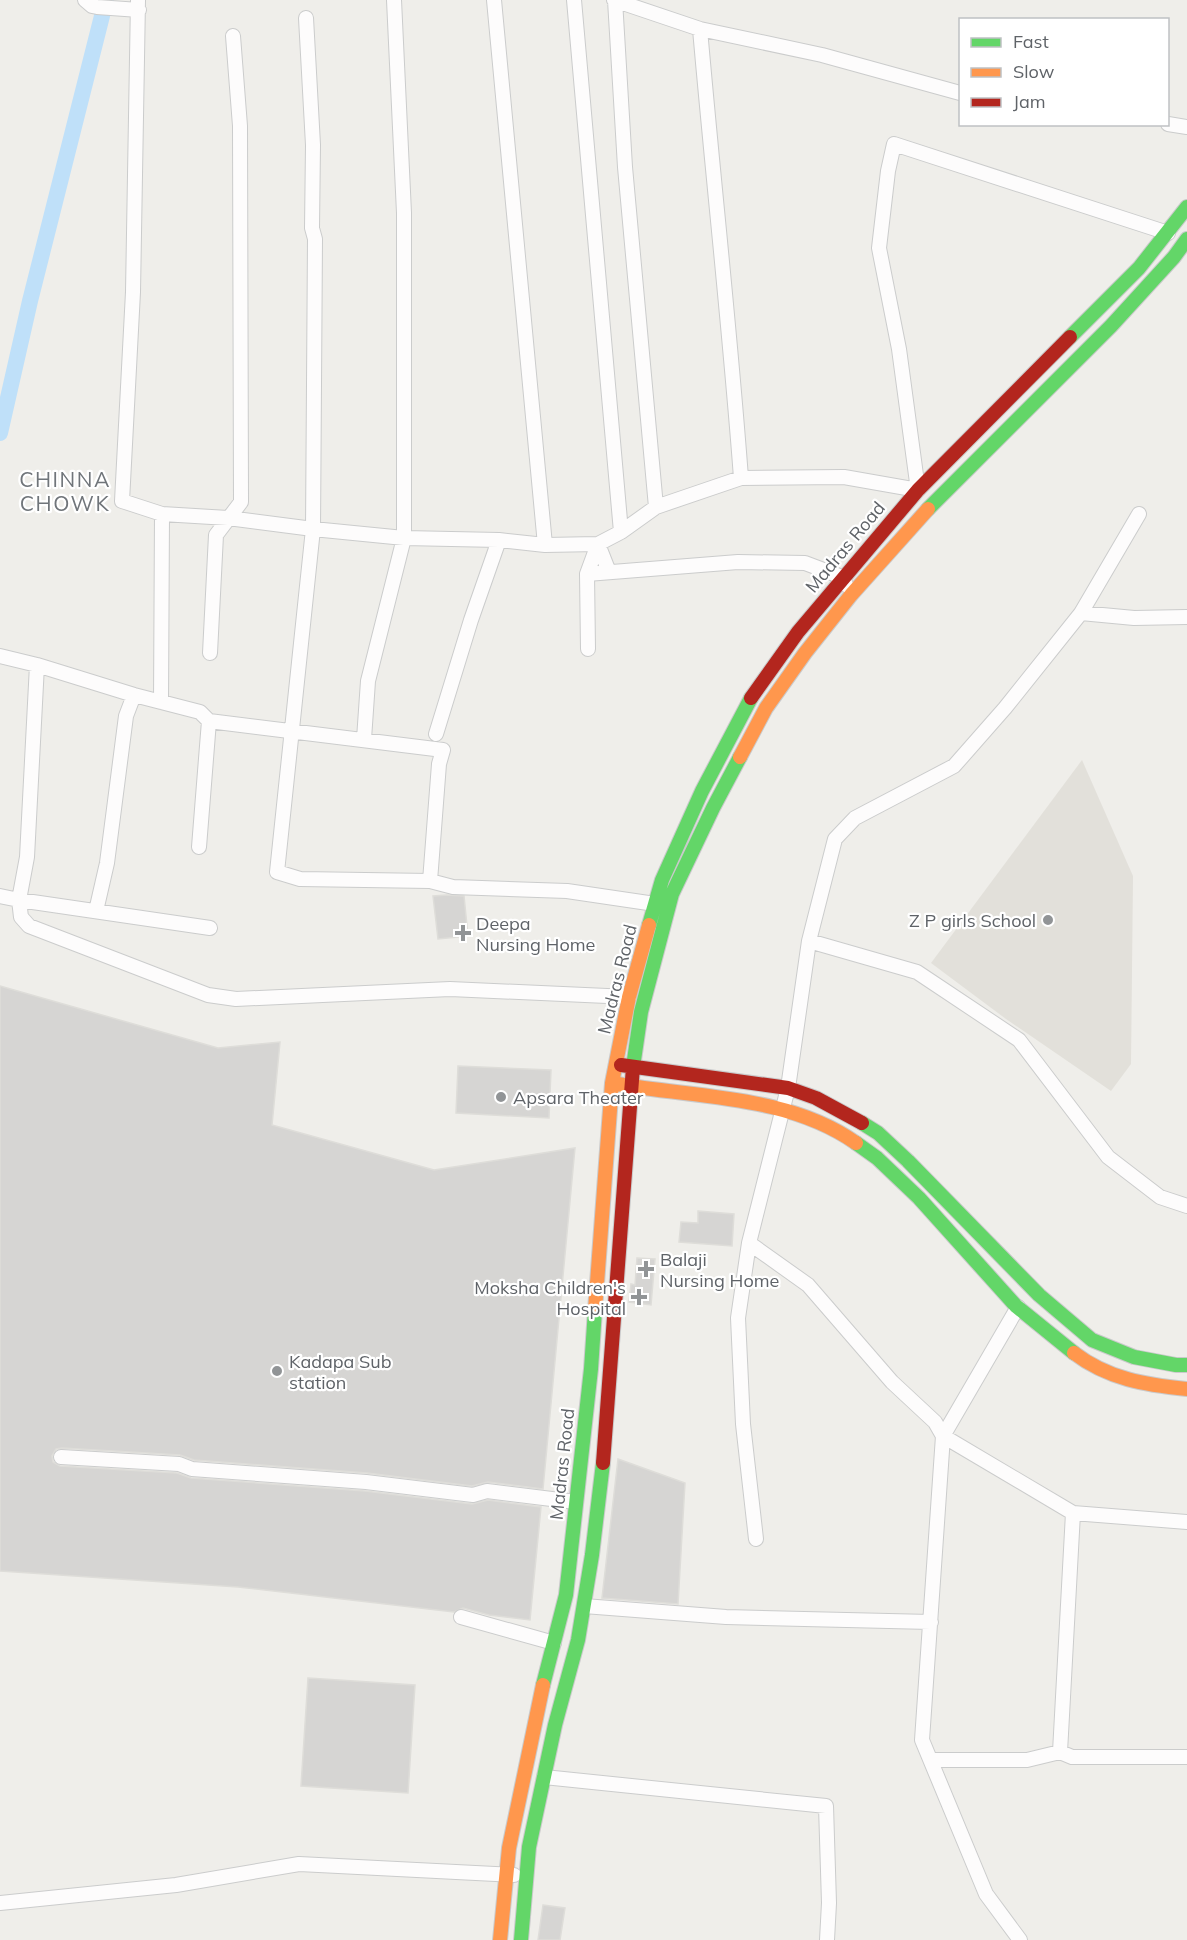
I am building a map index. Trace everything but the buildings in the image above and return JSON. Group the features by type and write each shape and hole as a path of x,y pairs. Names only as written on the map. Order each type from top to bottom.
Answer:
{"main road":[{"name":"Madras Road","path":"500,1940 509,1848 540,1698 566,1594 591,1369 612,1083 629,997 662,880 702,791 756,690 798,632 842,577 918,490 1139,268 1187,207"},
{"path":"521,1940 529,1847 555,1725 578,1640 592,1555 605,1450 630,1086 641,1012 672,894 713,808 766,708 805,652 851,595 923,514 1111,326 1174,257 1187,239"},
{"path":"616,1064 788,1088 825,1103 878,1133 933,1185 1039,1295 1092,1340 1134,1357 1187,1365"},
{"path":"612,1083 784,1109 818,1121 854,1140 916,1195 1018,1307 1092,1366 1128,1380 1187,1389"}],"street":[{"path":"364,739 368,681 404,538 404,213 394,0"},
{"path":"494,0 545,545"},
{"path":"574,0 621,532"},
{"path":"656,507 626,179 614,0 700,29 822,55 959,93"},
{"path":"91,4 113,8 138,5 133,292 122,501 162,514 228,518 404,538 499,540 545,545 598,544 621,532 656,507 741,478 844,477 918,490 899,349 879,248 888,171 894,144 1168,233"},
{"path":"306,18 313,145 312,228 315,239 313,529 277,872 300,879 430,881 453,887 567,891 655,904"},
{"path":"700,29 741,478"},
{"path":"210,653 216,535 241,502 240,126 233,36"},
{"path":"1169,124 1187,127"},
{"path":"161,702 162,514"},
{"path":"756,1539 743,1424 738,1318 749,1243 788,1088 809,941 835,839 855,818 954,766 1005,708 1081,613 1138,514"},
{"path":"436,734 471,620 499,540"},
{"path":"598,544 609,572"},
{"path":"588,649 587,574 598,544"},
{"path":"587,574 738,562 805,563 842,577 851,595"},
{"path":"1081,613 1134,618 1187,617"},
{"path":"0,656 200,712 209,722 443,750 439,764 430,881"},
{"path":"37,665 27,857 19,900 21,917 29,926 208,995 236,999 450,989 629,997"},
{"path":"96,911 107,863 126,716 134,695"},
{"path":"199,846 209,722"},
{"path":"0,896 210,928"},
{"path":"809,941 917,972 1018,1040 1108,1157 1160,1197 1187,1206"},
{"path":"749,1243 808,1285 892,1382 935,1422 943,1436 1073,1513 1187,1522"},
{"path":"1018,1307 943,1436 922,1740 986,1894 1020,1940"},
{"path":"61,1457 179,1464 192,1469 366,1482 473,1495 487,1491 576,1502"},
{"path":"1060,1752 1073,1513"},
{"path":"584,1606 726,1617 931,1622"},
{"path":"461,1617 554,1643"},
{"path":"931,1760 1027,1760 1060,1752 1072,1757 1187,1757"},
{"path":"544,1777 826,1806 829,1903 827,1940"},
{"path":"0,1903 176,1885 299,1864 526,1875"}],"shaded area":[{"name":"Z P girls School","path":"1082,760 1133,876 1131,1064 1111,1091 1006,1019 931,963"}],"waterway":[{"path":"0,433 30,301 106,0"}],"traffic: fast":[{"path":"1070,337 1139,268 1187,207"},
{"path":"928,509 1111,326 1174,257 1187,239"},
{"path":"649,925 662,880 702,791 751,698"},
{"path":"633,1067 641,1012 672,894 740,757"},
{"path":"862,1123 878,1133 908,1161 1039,1295 1092,1340 1134,1357 1187,1365"},
{"path":"856,1143 877,1158 919,1198 1016,1306 1074,1353"},
{"path":"543,1685 566,1595 591,1369 595,1310"},
{"path":"521,1940 529,1847 555,1725 578,1640 592,1555 603,1463"}],"traffic: slow":[{"path":"740,757 766,708 805,653 851,595 928,509"},
{"path":"595,1310 612,1083 629,997 649,925"},
{"path":"618,1084 772,1107 829,1127 856,1143"},
{"path":"1074,1353 1114,1375 1187,1389"},
{"path":"500,1940 509,1848 543,1685"}],"traffic: jam":[{"path":"751,698 798,632 918,490 1070,337"},
{"path":"621,1065 788,1088 816,1098 862,1123"},
{"path":"603,1463 633,1067"}],"place":[{"name":"Z P girls School","path":"1048,920"},
{"name":"Deepa Nursing Home","path":"463,933"},
{"name":"Apsara Theater","path":"501,1097"},
{"name":"Balaji Nursing Home","path":"646,1269"},
{"name":"Moksha Children's Hospital","path":"639,1297"},
{"name":"Kadapa Sub station","path":"277,1371"}],"district":[{"name":"CHINNA CHOWK","path":"65,491"}]}
